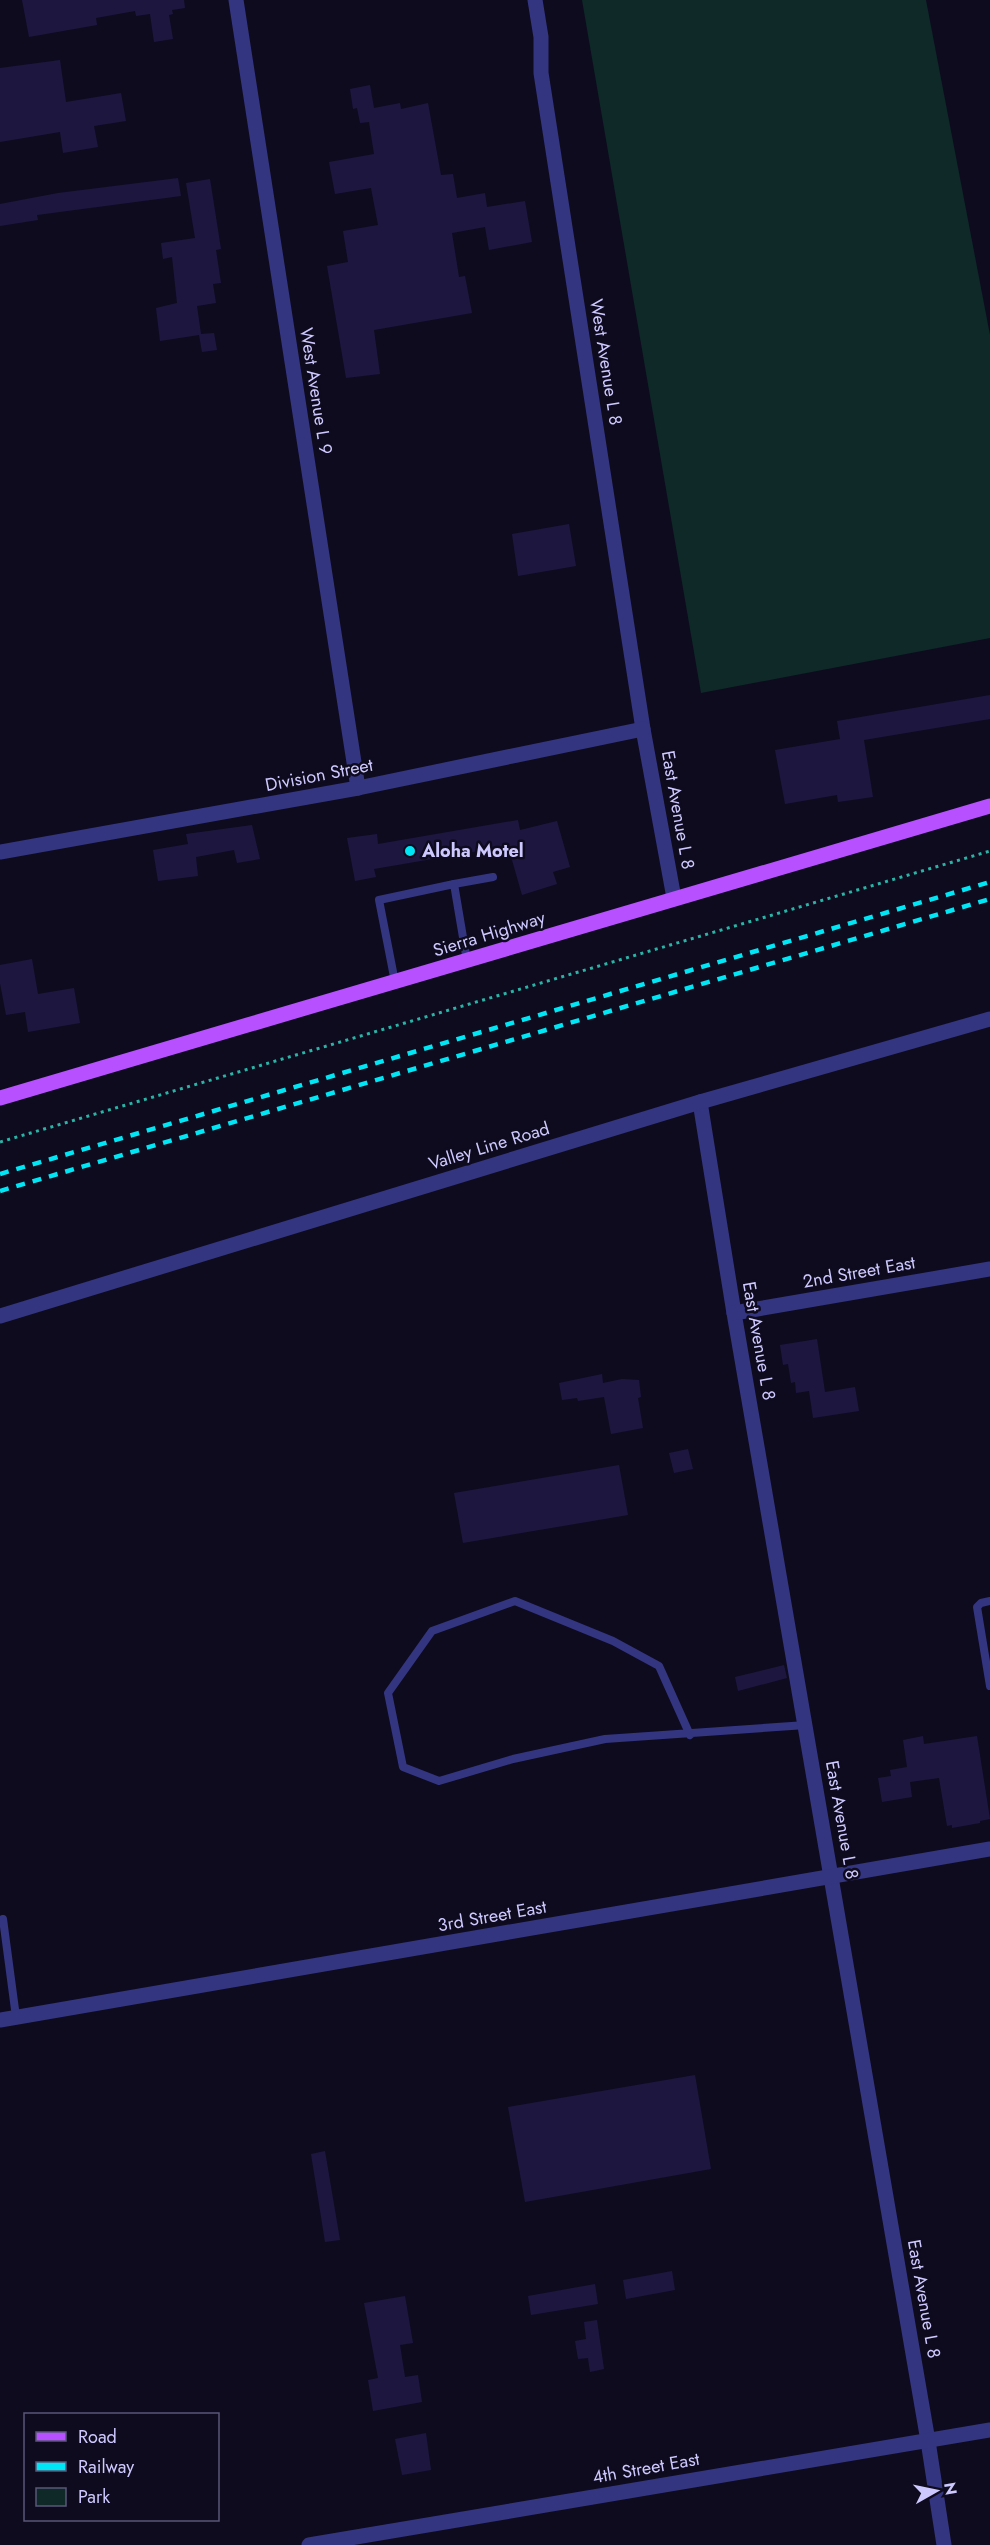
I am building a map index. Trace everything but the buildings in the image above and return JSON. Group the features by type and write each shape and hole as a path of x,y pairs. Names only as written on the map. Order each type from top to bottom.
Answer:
{"main road":[{"name":"Sierra Highway","path":"0,1098 990,806"}],"street":[{"name":"West Avenue L 9","path":"236,0 358,788"},
{"name":"West Avenue L 8","path":"535,0 541,37 541,73 643,729"},
{"name":"Division Street","path":"0,852 358,788 643,729"},
{"name":"East Avenue L 8","path":"643,729 674,898"},
{"name":"Valley Line Road","path":"0,1316 700,1102 990,1019"},
{"name":"East Avenue L 8","path":"700,1102 944,2545"},
{"name":"2nd Street East","path":"734,1313 990,1269"},
{"name":"3rd Street East","path":"0,2020 990,1849"},
{"name":"4th Street East","path":"309,2545 990,2430"}],"lane":[{"path":"395,982 379,900 493,876"},
{"path":"454,884 467,961"},
{"path":"690,1735 659,1666 613,1641 515,1601 432,1631 388,1693 403,1767 439,1781 513,1759 605,1739 690,1735 806,1725"},
{"path":"990,1601 981,1602 977,1607 990,1681"},
{"path":"3,1919 16,2017"}],"path":[{"path":"0,1142 990,851"}],"green space":[{"path":"582,0 926,0 990,335 990,638 701,693"}],"railway":[{"path":"0,1174 990,882"},
{"path":"0,1191 990,899"}],"place":[{"name":"Aloha Motel","path":"410,851"}]}
